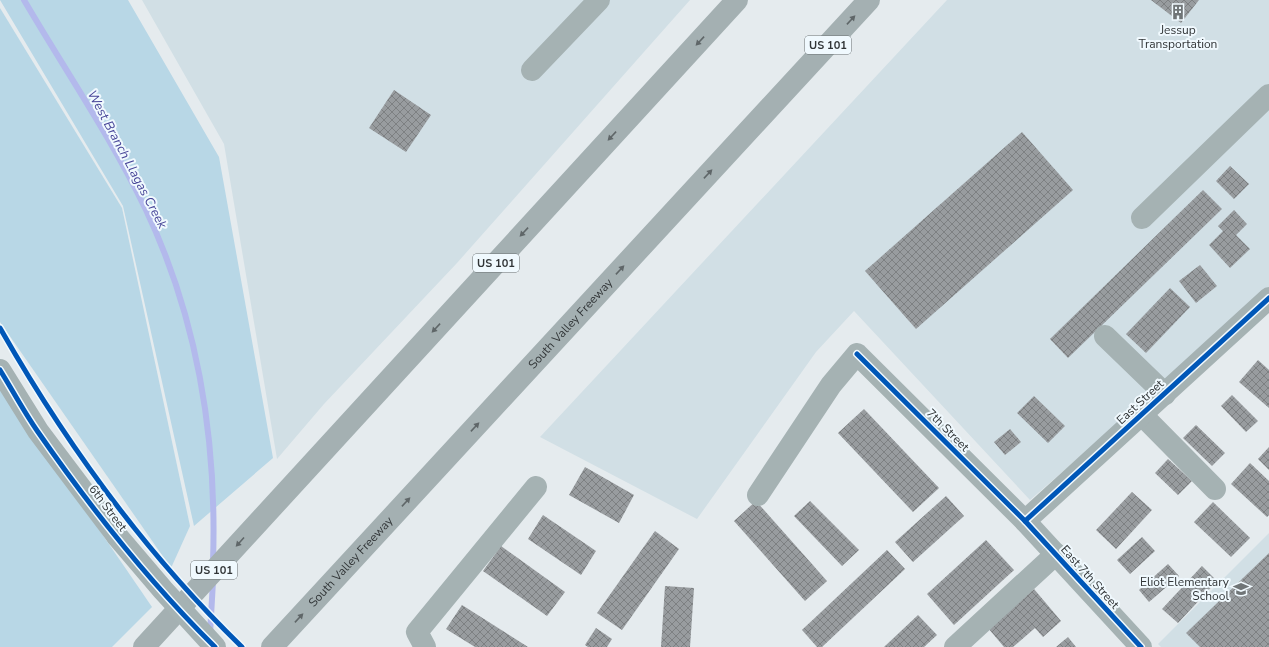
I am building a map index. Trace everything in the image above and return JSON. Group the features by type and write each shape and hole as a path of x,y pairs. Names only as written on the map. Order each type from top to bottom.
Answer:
{"highway":[{"name":"South Valley Freeway","path":"272,647 869,0"},
{"name":"US 101","path":"144,647 733,4"}],"street":[{"path":"532,70 599,0"},
{"path":"1142,218 1269,95"},
{"name":"East Street","path":"1026,521 1269,298"},
{"path":"1105,336 1164,394"},
{"name":"7th Street","path":"758,495 831,384 857,354 1026,521"},
{"name":"6th Street","path":"0,370 38,431 117,536 162,590 215,647"},
{"path":"1142,415 1215,489"},
{"path":"425,647 417,632 536,487"},
{"name":"East 7th Street","path":"1026,521 1141,647"},
{"path":"955,647 1056,554"}],"shaded area":[{"path":"0,0 128,0 219,157 273,458 194,526 123,206"},
{"path":"142,0 690,0 457,263 324,404 277,459 224,144"},
{"path":"947,0 1269,0 1269,287 1221,334 1030,500 854,311 816,352 697,519 540,437"},
{"path":"0,8 122,208 190,526 171,568 0,322"},
{"path":"0,385 152,607 112,647 0,647"},
{"name":"Eliot Elementary School","path":"1269,533 1269,647 1161,647 1158,644"}],"building":[{"name":"Jessup Transportation","path":"1151,0 1199,0 1181,23"},
{"path":"394,90 431,115 406,152 369,128"},
{"path":"1022,132 1073,190 916,329 865,271"},
{"path":"1230,166 1249,184 1234,199 1216,181"},
{"path":"1203,190 1222,209 1068,358 1050,339"},
{"path":"1234,210 1247,224 1236,235 1250,249 1230,268 1209,245 1223,231 1218,226"},
{"path":"1200,265 1217,286 1196,303 1179,281"},
{"path":"1170,288 1190,307 1146,353 1126,334"},
{"path":"1258,360 1269,370 1269,408 1239,382"},
{"path":"1232,395 1258,421 1246,432 1221,406"},
{"path":"1034,396 1065,426 1048,443 1017,413"},
{"path":"864,409 939,488 913,512 838,433"},
{"path":"1196,425 1225,453 1212,466 1183,438"},
{"path":"1010,429 1021,442 1005,455 994,442"},
{"path":"1269,447 1269,470 1258,459"},
{"path":"1168,459 1192,481 1178,495 1155,473"},
{"path":"1250,463 1269,481 1269,515 1267,517 1231,484"},
{"path":"585,467 634,495 619,523 569,495"},
{"path":"1132,492 1152,510 1116,549 1096,530"},
{"path":"946,496 964,516 913,562 895,542"},
{"path":"756,501 827,581 805,601 734,521"},
{"path":"810,501 859,550 842,566 794,516"},
{"path":"1213,502 1250,538 1231,557 1194,522"},
{"path":"543,515 596,551 581,575 528,539"},
{"path":"655,531 679,549 622,630 597,613"},
{"path":"1142,537 1155,551 1130,574 1117,560"},
{"path":"986,540 1014,570 954,625 927,594"},
{"path":"501,546 565,592 547,616 483,571"},
{"path":"887,550 905,569 822,647 817,647 802,630"},
{"name":"Eliot Elementary School","path":"1269,553 1269,647 1200,647 1186,633"},
{"path":"1168,564 1179,576 1149,602 1139,590"},
{"path":"1202,566 1217,581 1178,623 1162,609"},
{"path":"665,586 694,588 690,647 661,647"},
{"path":"1034,589 1061,621 1043,637 1035,628 1013,647 1004,647 988,628"},
{"path":"462,605 528,647 475,647 446,629"},
{"path":"918,615 937,635 924,647 884,647"},
{"path":"596,628 612,639 607,647 588,647 585,645"},
{"path":"1068,637 1076,647 1056,647"}],"waterway":[{"name":"West Branch Llagas Creek","path":"24,0 118,156 146,210 164,252 179,295 191,338 207,427 212,472 213,562"},
{"name":"West Branch Llagas Creek","path":"210,634 213,581"}],"cycle path":[{"path":"1025,521 1269,298"},
{"path":"0,328 52,414 110,496 173,574 242,647"},
{"path":"857,354 1025,521 1141,647"},
{"path":"0,370 38,432 78,488 144,571 215,647"}],"place":[{"name":"Jessup Transportation","path":"1178,12"},
{"name":"Eliot Elementary School","path":"1241,589"}]}
